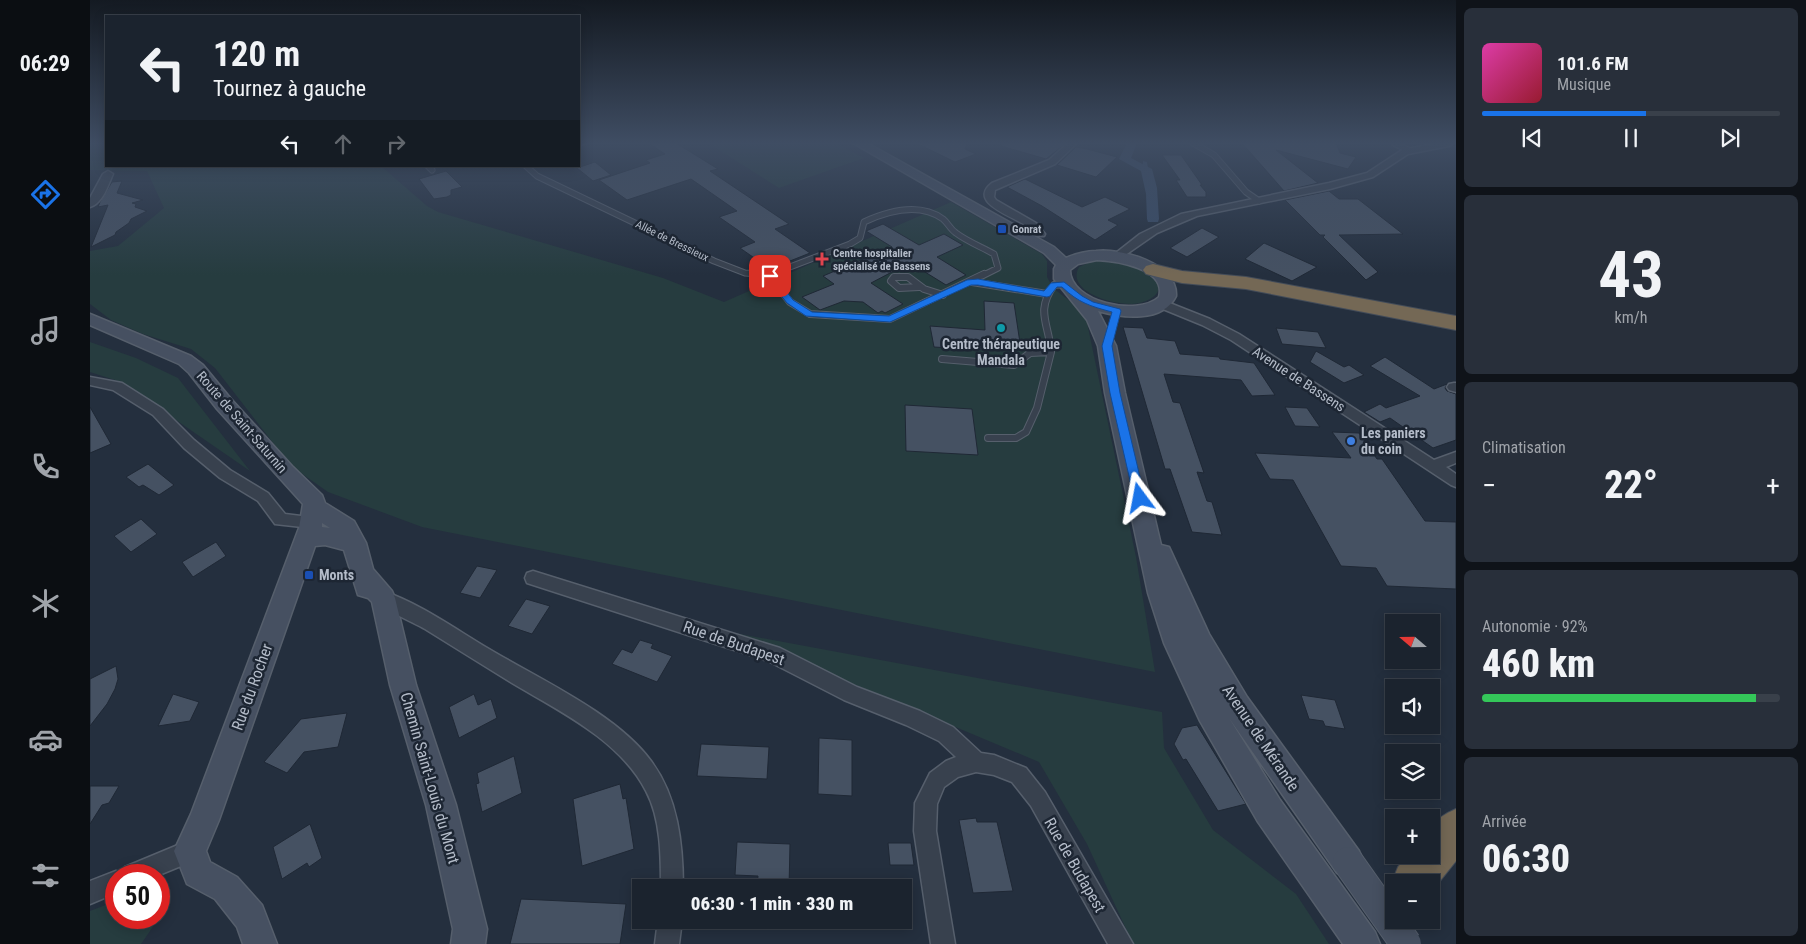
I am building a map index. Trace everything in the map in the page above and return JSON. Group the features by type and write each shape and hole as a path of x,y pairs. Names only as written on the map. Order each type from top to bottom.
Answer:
{"highway":[{"path":"1153,270 1182,277 1246,283 1456,323"},
{"path":"1165,298 1181,289 1232,290 1456,330"},
{"path":"1420,874 1454,832"}],"main road":[{"path":"938,187 1049,250 1066,265"},
{"path":"955,187 1084,256"},
{"path":"1127,254 1161,277 1166,284 1165,298 1143,311 1117,311 1096,306 1079,298 1064,284 1062,271 1066,265 1084,256 1127,254"},
{"name":"Avenue de Mérande","path":"1079,298 1095,319 1107,346 1115,393 1144,515 1160,593 1177,644 1210,712 1269,810 1363,944"},
{"name":"Avenue de Mérande","path":"1107,346 1117,311"},
{"name":"Route de Saint-Saturnin","path":"90,319 128,337 178,356 196,369 224,404 284,471 314,501 311,522"},
{"name":"Avenue de Mérande","path":"1144,515 1200,641 1237,706 1406,944"},
{"path":"311,522 339,522 346,527 354,543 370,599 394,608"},
{"path":"311,522 330,537 354,543"},
{"name":"Rue du Rocher","path":"190,851 204,820 311,522"},
{"name":"Chemin Saint-Louis du Mont","path":"394,608 403,685 441,806 470,929 468,944"},
{"path":"190,851 198,873 226,888 250,917 260,944"}],"street":[{"path":"90,204 98,196 102,187"},
{"path":"992,187 989,197 992,202 1032,225 1040,234"},
{"path":"1127,254 1159,226 1179,218 1195,213 1325,187"},
{"name":"Avenue de Bassens","path":"1165,298 1235,337 1456,481"},
{"path":"90,381 117,386 158,412 189,444 225,474 264,497 281,520 311,522"},
{"path":"1433,466 1456,457"},
{"name":"Rue de Budapest","path":"533,578 773,654 851,694 913,718 946,734 976,762"},
{"path":"394,608 591,719 635,758 653,782 667,820 673,856 672,879"},
{"name":"Rue de Budapest","path":"943,944 924,830 926,802 936,780 953,768 976,762 994,765 1019,775 1024,781 1038,800 1121,944"},
{"path":"159,864 190,851"},
{"path":"90,893 105,887"},
{"path":"667,944 669,929"}],"lane":[{"name":"Allée de Bressieux","path":"560,187 714,261 745,273 770,276"},
{"path":"1241,187 1246,193 1259,201"},
{"path":"918,209 935,214 944,220 955,233 994,254 998,268 890,319 810,314 790,302 770,276 850,244 860,238 864,222 877,215 894,210 918,209"},
{"path":"970,282 1047,294"},
{"path":"988,438 1016,438 1026,432 1037,408 1051,352 1051,344 1041,308 1047,294 1054,285 1064,284"},
{"path":"919,287 943,295"},
{"path":"942,359 1014,364 1026,353 1051,352"}],"green space":[{"path":"154,187 405,187 427,206 438,212 663,278 724,302 951,202 1042,254 1047,261 1047,277 1053,288 1085,313 1136,557 1155,672 422,527 328,492 291,466 215,368 191,349 143,334 111,320 90,304 90,251 118,246 164,208"},
{"path":"1095,260 1117,262 1144,270 1159,285 1156,295 1139,303 1126,304 1101,298 1085,290 1078,282 1077,270 1079,267"},
{"path":"90,342 136,358 178,378 250,471 121,382 90,372"},
{"path":"729,632 1162,712 1164,748 1213,830 1296,894 1329,944 1133,944 1087,844 1039,762"},
{"path":"105,905 105,929 151,929 141,944 90,944 90,911"}],"water":[{"path":"1149,187 1153,187 1155,196 1156,211 1154,219 1151,218"}],"building":[{"path":"109,187 119,187 117,193 143,200 132,203 136,204 135,207 147,211 131,219 115,235 91,247 108,205 98,207"},
{"path":"425,187 462,187 451,190 451,195 447,197 434,199"},
{"path":"609,187 666,187 627,200"},
{"path":"703,187 734,187 789,224 775,229 810,253 770,269 740,248 755,242 719,217 737,211"},
{"path":"1007,187 1041,187 1082,207 1105,197 1130,209 1108,220 1118,225 1095,240 1042,206"},
{"path":"1181,187 1202,187 1206,192 1206,197 1187,197"},
{"path":"1281,187 1301,187 1284,191"},
{"path":"1329,191 1339,199 1358,199 1403,234 1339,235 1378,272 1366,280 1323,237 1325,235 1320,235 1285,200"},
{"path":"883,224 919,245 944,234 963,245 937,257 966,275 946,285 912,264 892,272 871,283 903,304 885,313 882,311 878,313 863,302 844,301 820,310 802,297 834,284 823,276 892,247 866,231"},
{"path":"1202,228 1219,237 1187,257 1170,248"},
{"path":"1264,243 1317,267 1292,281 1245,259"},
{"name":"Centre thérapeutique Mandala","path":"984,301 1014,303 1020,343 1001,343 1000,351 934,347 930,326 985,330"},
{"path":"1123,327 1143,328 1147,338 1175,341 1180,354 1219,357 1220,359 1254,363 1275,395 1252,396 1241,380 1164,374 1173,402 1180,403 1204,473 1197,472 1207,501 1212,502 1222,535 1192,532 1170,469 1165,469"},
{"path":"1276,328 1318,332 1326,348 1282,344"},
{"path":"1316,351 1344,367 1349,365 1364,375 1344,383 1310,362"},
{"path":"1385,357 1434,389 1447,384 1445,388 1447,391 1456,394 1456,440 1433,448 1390,418 1380,422 1364,412 1380,404 1386,408 1420,396 1370,366"},
{"path":"905,405 972,409 978,455 906,451"},
{"path":"90,407 111,444 90,453"},
{"path":"1285,407 1307,408 1320,427 1295,426"},
{"path":"1332,432 1359,433 1377,459 1382,459 1425,521 1456,522 1456,589 1387,586 1376,568 1341,566 1293,480 1270,479 1255,453 1351,458"},
{"path":"148,464 174,485 159,495 143,485 139,487 126,477"},
{"path":"141,519 157,534 131,552 114,536"},
{"path":"216,542 226,556 193,577 182,562"},
{"path":"477,566 497,570 480,598 460,593"},
{"path":"526,599 550,606 532,634 508,626"},
{"path":"640,640 653,644 651,648 672,656 657,682 612,664 622,649 632,653"},
{"path":"116,666 118,679 115,689 107,704 90,726 90,679"},
{"path":"173,694 199,702 190,721 158,726"},
{"path":"474,694 478,705 491,699 497,718 459,738 449,707"},
{"path":"1301,695 1335,700 1345,729 1325,726 1323,721 1309,719"},
{"path":"347,713 338,747 304,752 287,773 264,762 301,719"},
{"path":"1197,725 1246,804 1218,811 1186,759 1183,760 1174,744 1182,728"},
{"path":"819,738 852,740 852,796 818,794"},
{"path":"701,744 769,747 767,779 697,776"},
{"path":"514,756 522,793 482,812 476,784 479,783 477,773"},
{"path":"620,784 623,799 626,798 634,849 582,866 573,799"},
{"path":"90,786 119,786 109,803 102,805 90,824"},
{"path":"976,818 977,822 997,822 1013,891 973,893 959,820"},
{"path":"310,824 322,858 309,867 307,863 282,879 273,847"},
{"path":"737,842 790,844 789,879 758,879 758,876 735,875"},
{"path":"888,843 911,843 914,865 890,865"},
{"path":"521,899 626,904 620,944 510,944"}],"waterway":[{"path":"1151,187 1153,219"}],"place":[{"name":"Gonrat","path":"1002,229"},
{"name":"Centre hospitalier spécialisé de Bassens","path":"822,259"},
{"name":"Centre thérapeutique Mandala","path":"1001,328"},
{"name":"Les paniers du coin","path":"1351,441"},
{"name":"Monts","path":"309,575"}],"route":[{"path":"770,276 786,294 790,302 810,314 890,319 970,282 1008,286 1047,294 1054,285 1064,284 1079,298 1090,304 1117,311 1112,323 1107,346 1115,393 1140,498"}]}
